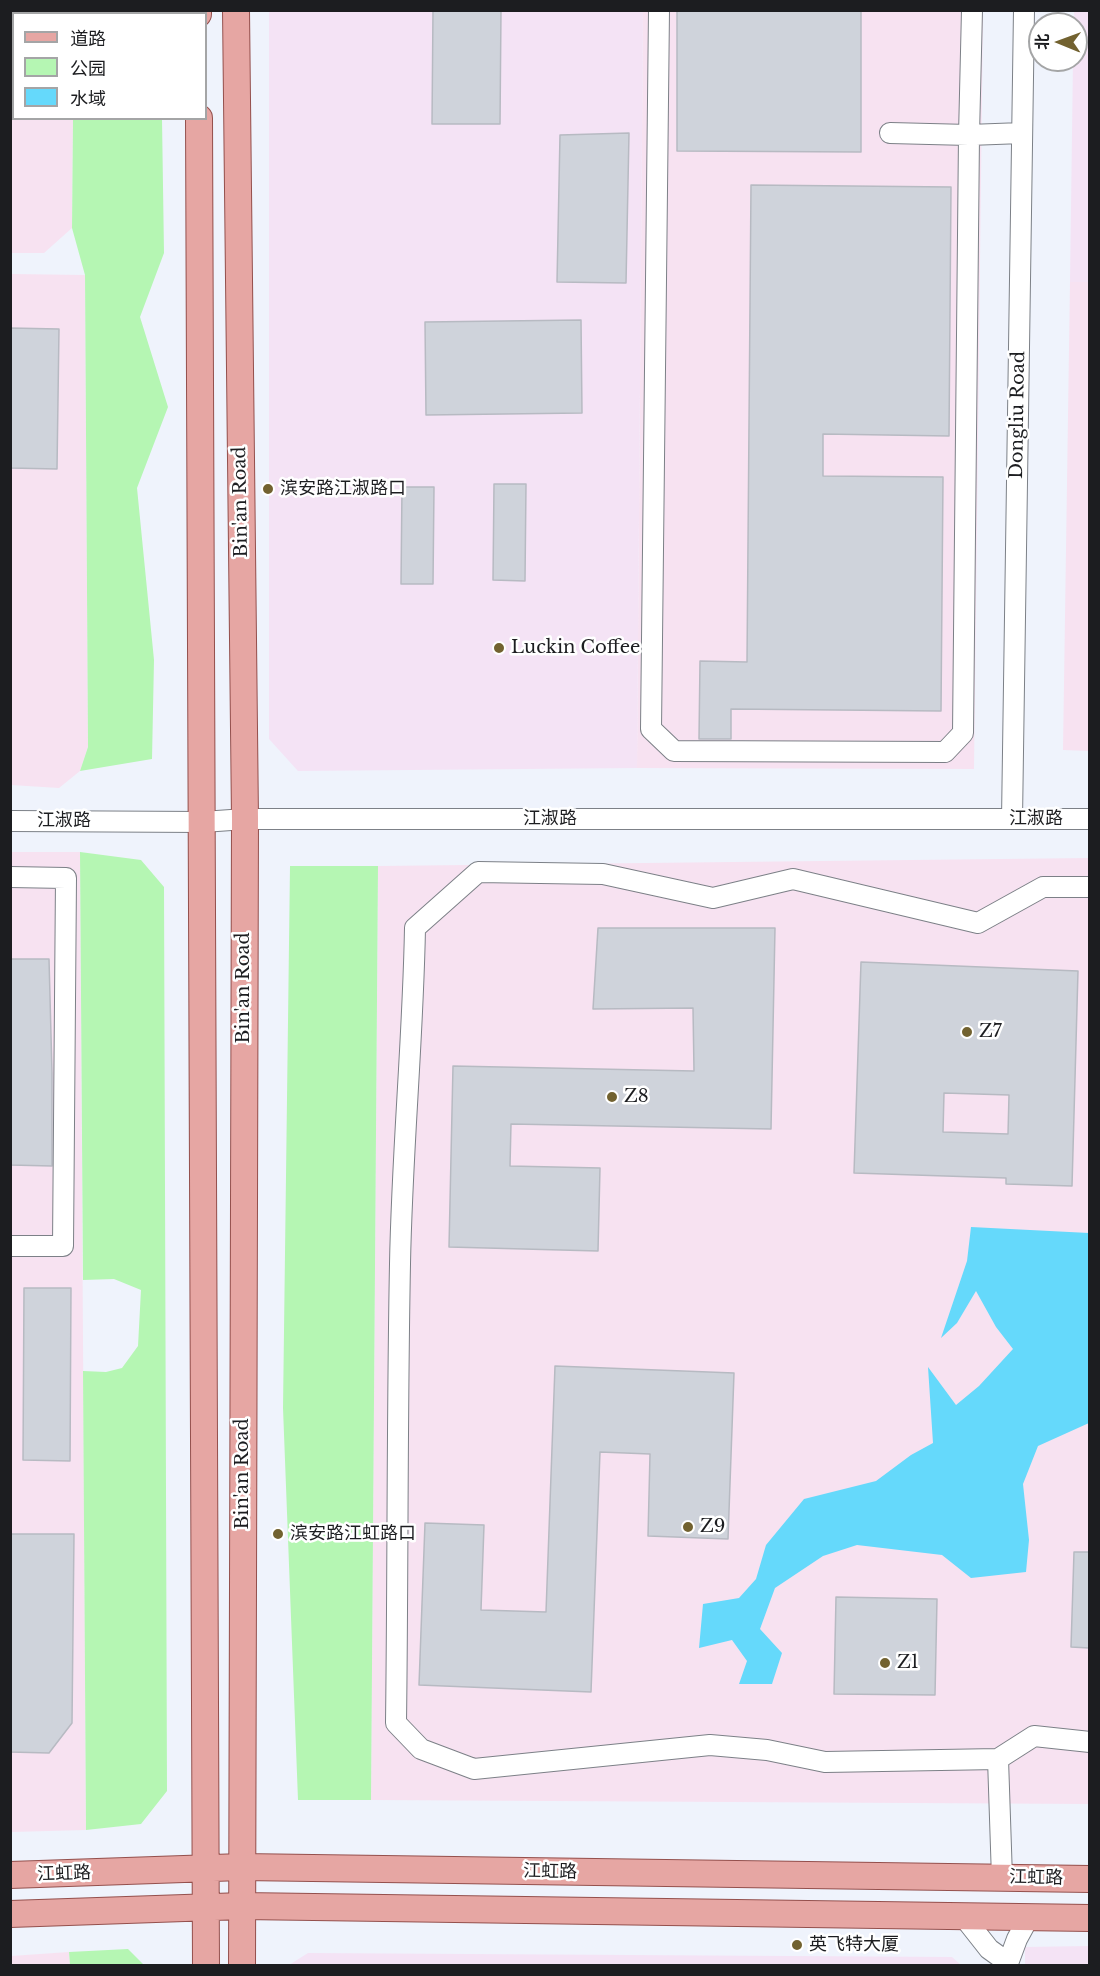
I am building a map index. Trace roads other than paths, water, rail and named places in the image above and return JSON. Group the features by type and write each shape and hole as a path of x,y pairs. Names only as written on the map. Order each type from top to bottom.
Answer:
{"main road":[{"name":"Bin'an Road","path":"236,10 245,819 242,1965"},
{"path":"199,120 206,1965"},
{"name":"江虹路","path":"10,1875 242,1867 1089,1879"},
{"path":"10,1914 243,1906 1089,1917"}],"street":[{"path":"659,10 651,729 674,750 945,752 963,733 972,10"},
{"name":"Dongliu Road","path":"1012,819 1024,10"},
{"path":"890,133 969,135 1022,133"},
{"name":"江淑路","path":"10,821 1089,819"},
{"path":"1089,887 1043,887 978,923 793,879 713,898 603,874 478,872 415,928 400,1263 396,1723 421,1749 474,1769 710,1745 767,1750 825,1762 998,1759 1034,1736 1089,1742"},
{"path":"10,877 66,878 63,1246 10,1246"},
{"path":"998,1759 1002,1878"},
{"path":"963,1916 989,1949 1007,1964 1029,1917"}],"water":[{"path":"971,1227 1089,1233 1089,1423 1038,1446 1023,1484 1029,1540 1026,1572 971,1578 942,1555 857,1545 823,1556 775,1588 760,1629 782,1653 772,1684 739,1684 747,1661 732,1640 699,1648 703,1604 739,1598 756,1579 766,1545 804,1499 876,1481 911,1455 933,1443 928,1367 956,1405 979,1386 1013,1349 996,1327 976,1291 957,1323 941,1338 967,1261"}],"place":[{"name":"滨安路江淑路口","path":"268,489"},
{"name":"Luckin Coffee","path":"499,648"},
{"name":"Z7","path":"967,1032"},
{"name":"Z8","path":"612,1097"},
{"name":"Z9","path":"688,1527"},
{"name":"滨安路江虹路口","path":"278,1534"},
{"name":"Z1","path":"885,1663"},
{"name":"英飞特大厦","path":"797,1945"}]}
